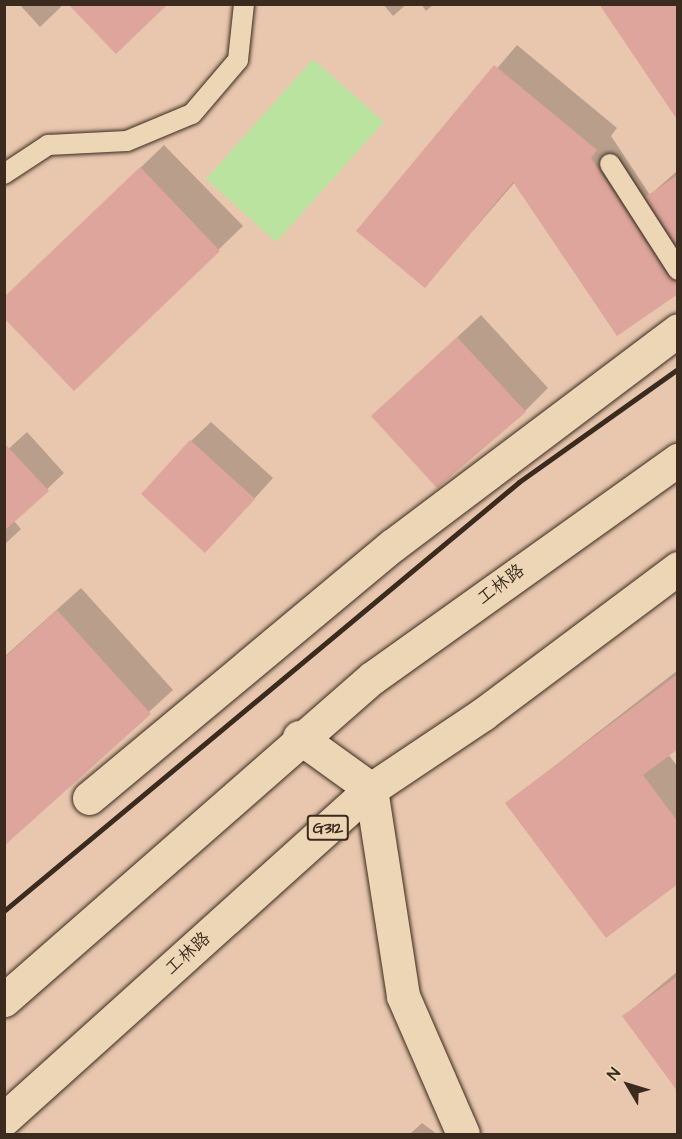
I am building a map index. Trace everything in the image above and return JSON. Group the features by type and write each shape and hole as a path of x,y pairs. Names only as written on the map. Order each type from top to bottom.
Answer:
{"main road":[{"path":"89,798 393,545 678,330"},
{"name":"工林路","path":"4,1000 299,737 372,678 678,460"},
{"name":"工林路","path":"4,1119 371,789 483,714 678,568"},
{"path":"299,737 371,789 403,996 464,1134"}],"lane":[{"path":"4,174 48,145 127,141 192,114 238,60 244,4"},
{"path":"610,164 678,270"}],"green space":[{"path":"313,59 384,122 276,242 206,179"}],"building":[{"path":"68,4 168,4 116,54"},
{"path":"599,4 678,4 678,121"},
{"path":"494,65 597,150 591,158 668,276 678,282 678,294 617,336 513,182 425,288 356,231"},
{"path":"140,167 220,251 74,391 4,318 4,297"},
{"path":"678,175 678,247 645,197"},
{"path":"457,337 526,412 437,488 371,416"},
{"path":"190,440 255,499 205,553 141,494"},
{"path":"4,443 49,491 4,531"},
{"path":"57,610 151,714 4,846 4,658"},
{"path":"678,674 678,749 643,775 678,822 678,884 606,938 505,803"},
{"path":"678,976 678,1092 622,1016"}],"railway":[{"path":"4,911 519,482 678,369"}]}
